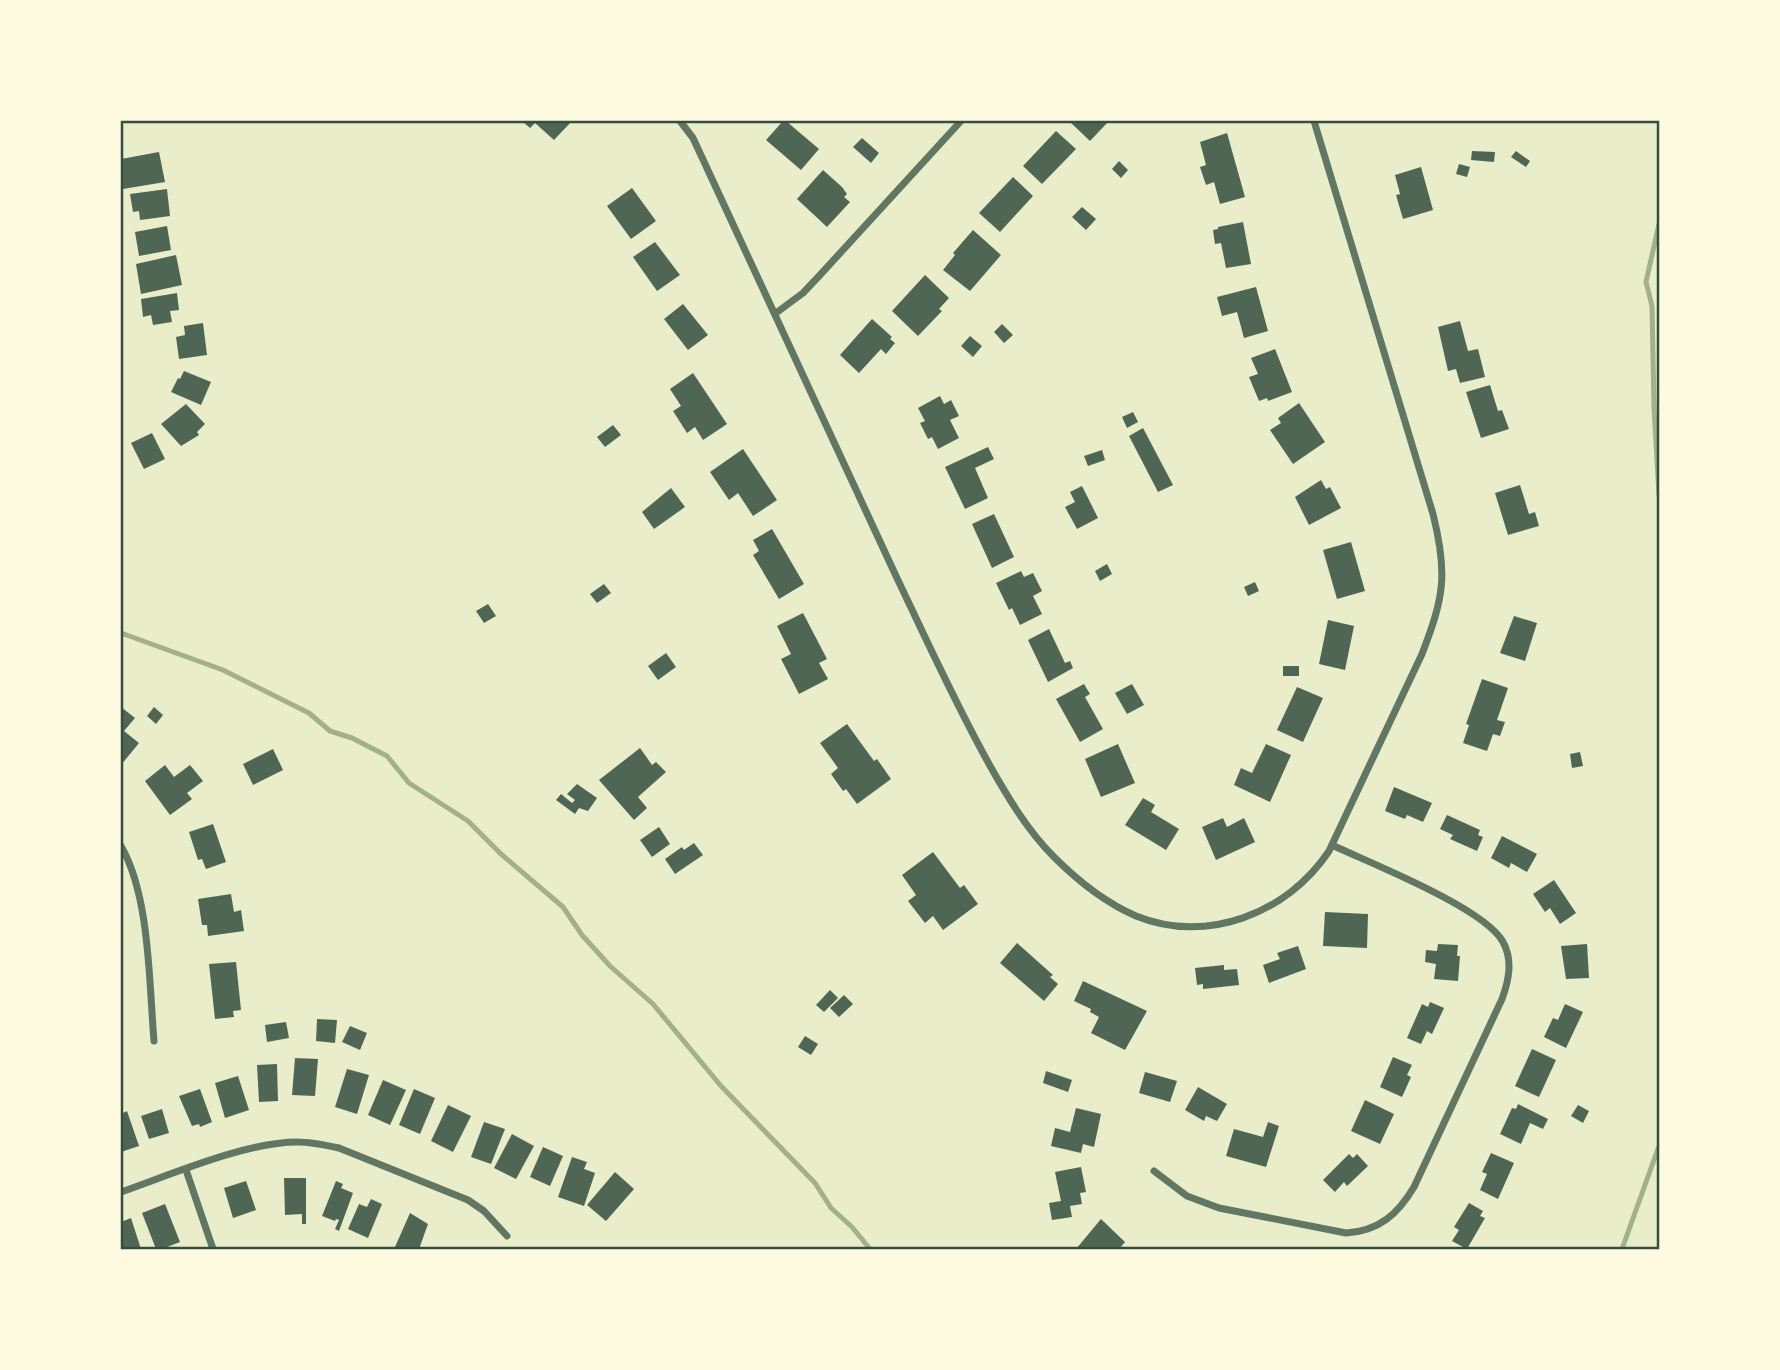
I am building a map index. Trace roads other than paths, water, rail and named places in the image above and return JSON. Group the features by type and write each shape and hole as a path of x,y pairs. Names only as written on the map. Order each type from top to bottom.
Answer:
{"street":[{"path":"680,121 693,138 776,313 958,709 1009,800 1054,857 1108,901 1137,916 1170,926 1214,927 1269,907 1301,885 1319,866 1332,845 1422,654 1435,621 1442,588 1443,568 1433,514 1314,121"},
{"path":"776,313 803,293 961,121"},
{"path":"1154,1171 1187,1196 1219,1208 1346,1233 1359,1232 1392,1217 1414,1187 1502,999 1510,971 1507,951 1498,934 1483,919 1332,845"},
{"path":"121,846 135,880 142,915 153,1041"},
{"path":"121,1192 271,1144 318,1144 339,1149 468,1200 484,1211 507,1236"},
{"path":"186,1170 213,1249"}],"waterway":[{"path":"1659,224 1646,282 1652,306 1659,495"},
{"path":"121,633 223,670 309,713 330,731 352,738 387,756 409,783 468,821 501,854 563,907 582,935 610,966 653,1004 721,1086 815,1183 831,1208 852,1227 870,1249"},
{"path":"1622,1249 1659,1146"}]}
